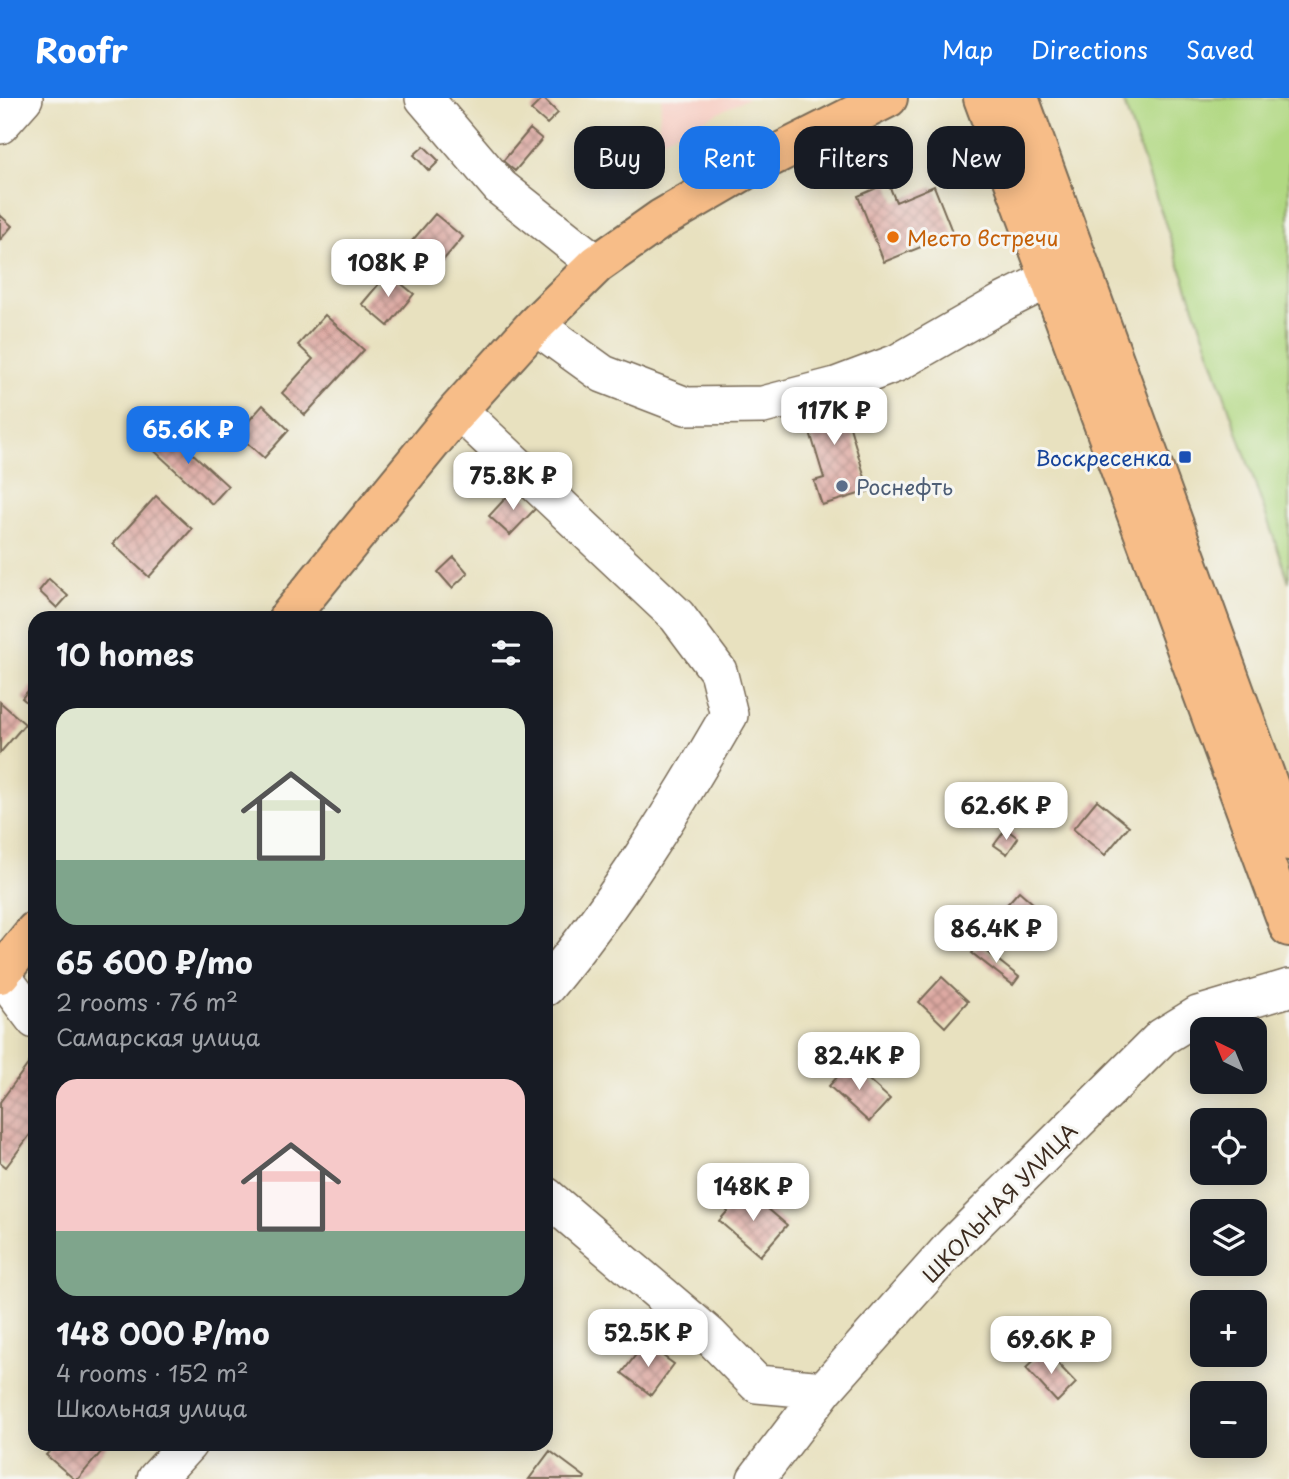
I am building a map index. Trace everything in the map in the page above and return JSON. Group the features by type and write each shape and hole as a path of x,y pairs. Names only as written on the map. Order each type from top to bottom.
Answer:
{"main road":[{"path":"294,611 458,410 535,325 597,264 661,219 747,169 888,98"},
{"path":"983,98 1289,927"},
{"path":"1020,98 1289,841"},
{"path":"0,974 28,940"}],"street":[{"path":"0,125 24,98"},
{"path":"424,98 500,187 597,264"},
{"path":"535,325 603,374 686,406 763,405 836,386 897,363 1049,279"},
{"path":"458,410 677,616 718,671 729,715 684,792 588,937 553,979"},
{"path":"0,974 28,1011"},
{"name":"ШКОЛЬНАЯ УЛИЦА","path":"756,1479 824,1390 954,1245 1162,1037 1198,1015 1289,988"},
{"path":"553,1202 709,1335 757,1384 824,1390"},
{"path":"156,1479 182,1451"}],"shaded area":[{"path":"662,98 748,98 691,126 679,126 679,132 665,139 665,126 658,126"}],"green space":[{"path":"1122,98 1289,98 1289,582"}],"building":[{"path":"543,98 558,113 547,124 531,110"},
{"path":"530,129 542,139 515,171 503,161"},
{"path":"424,146 439,161 429,171 414,155"},
{"path":"874,189 891,189 896,202 927,189 935,189 953,234 884,262 858,196"},
{"path":"435,214 463,237 433,272 406,248"},
{"path":"0,215 12,226 0,240"},
{"path":"388,273 414,294 388,326 362,304"},
{"path":"325,315 364,350 305,415 282,393 313,359 298,345"},
{"path":"838,387 869,491 822,505 814,481 824,478 800,399"},
{"path":"263,405 289,430 264,458 237,434"},
{"path":"164,427 228,486 212,504 148,445"},
{"path":"515,488 536,508 510,535 489,516"},
{"path":"156,496 192,529 149,577 113,544"},
{"path":"454,557 468,573 452,588 438,572"},
{"path":"49,579 68,596 57,608 39,591"},
{"path":"28,691 28,703 22,698"},
{"path":"0,702 25,724 0,753"},
{"path":"1097,800 1129,826 1105,855 1073,829"},
{"path":"1006,829 1018,838 1007,854 994,845"},
{"path":"1019,891 1051,919 1026,947 994,919"},
{"path":"979,945 1019,977 1013,985 972,953"},
{"path":"942,977 968,1001 945,1027 919,1002"},
{"path":"850,1063 890,1099 869,1122 829,1086"},
{"path":"28,1064 28,1137 6,1167 0,1162 0,1102"},
{"path":"746,1190 787,1225 760,1256 719,1221"},
{"path":"645,1343 674,1364 651,1395 622,1373"},
{"path":"1045,1350 1076,1383 1057,1402 1026,1368"},
{"path":"50,1451 102,1451 78,1479 74,1479 46,1455"},
{"path":"550,1451 585,1477 584,1479 529,1479"}],"place":[{"name":"Место встречи","path":"893,237"},
{"name":"Воскресенка","path":"1185,457"},
{"name":"Роснефть","path":"842,486"}]}
